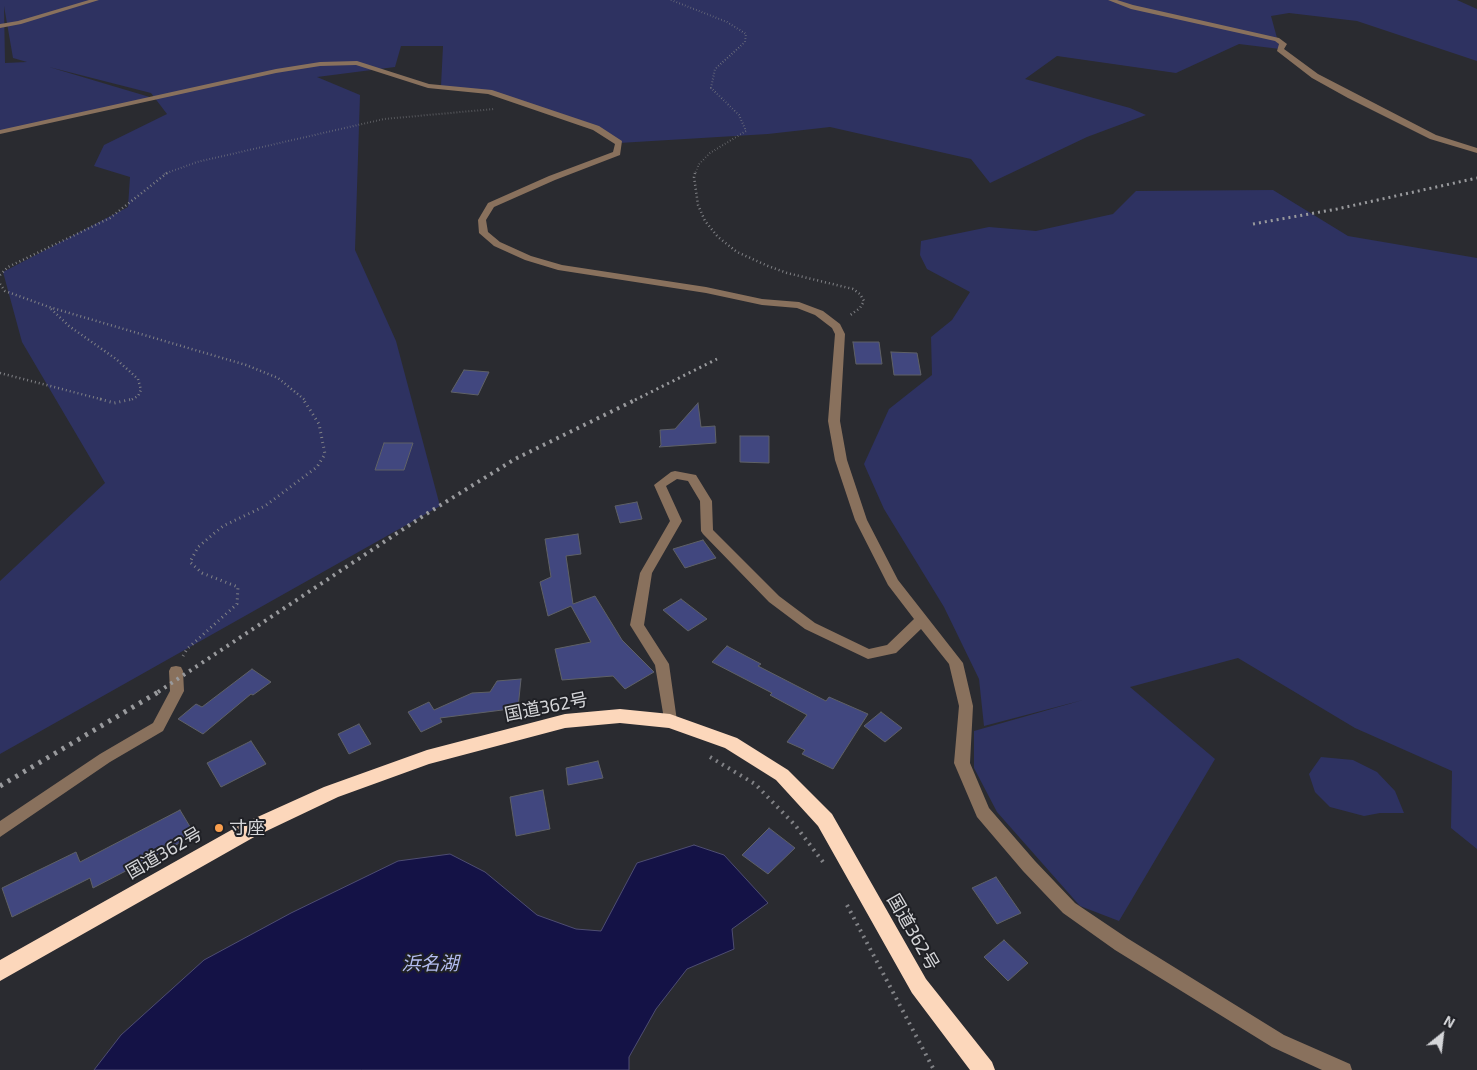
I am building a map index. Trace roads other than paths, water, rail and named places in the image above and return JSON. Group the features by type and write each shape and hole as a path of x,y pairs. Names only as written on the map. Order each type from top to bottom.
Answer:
{"highway":[{"name":"国道362号","path":"0,971 249,830 331,792 427,757 565,721 620,716 670,721 732,744 782,775 825,820 919,986 984,1070"}],"street":[{"path":"0,26 19,23 96,0"},
{"path":"1111,0 1131,7 1277,39 1283,44 1280,49 1315,76 1433,137 1477,152"},
{"path":"0,132 276,71 320,64 357,63 428,86 488,92 596,128 619,143 617,153 552,178 491,205 482,220 484,233 497,244 528,258 561,268 706,290 762,302 799,304 819,313 836,326 840,334 834,421 840,460 861,520 893,582 956,663 966,706 962,763 984,812 1036,873 1069,908 1121,944 1278,1041 1343,1070"},
{"path":"670,721 662,664 637,625 646,573 676,521 660,485 675,475 692,478 706,500 706,531 774,599 810,626 868,654 891,649 922,620"},
{"path":"0,830 105,758 158,727 177,691 176,672"}],"water":[{"name":"浜名湖","path":"694,845 724,855 768,903 732,929 734,949 687,969 656,1009 629,1057 629,1070 94,1070 121,1035 204,960 291,913 398,861 450,854 485,872 537,915 576,929 601,931 637,863"}],"railway":[{"path":"1253,224 1337,209 1477,178"},
{"path":"637,399 717,359"},
{"path":"158,692 423,516 515,459 637,399"},
{"path":"0,786 160,691"}],"place":[{"name":"寸座","path":"219,828"}]}
